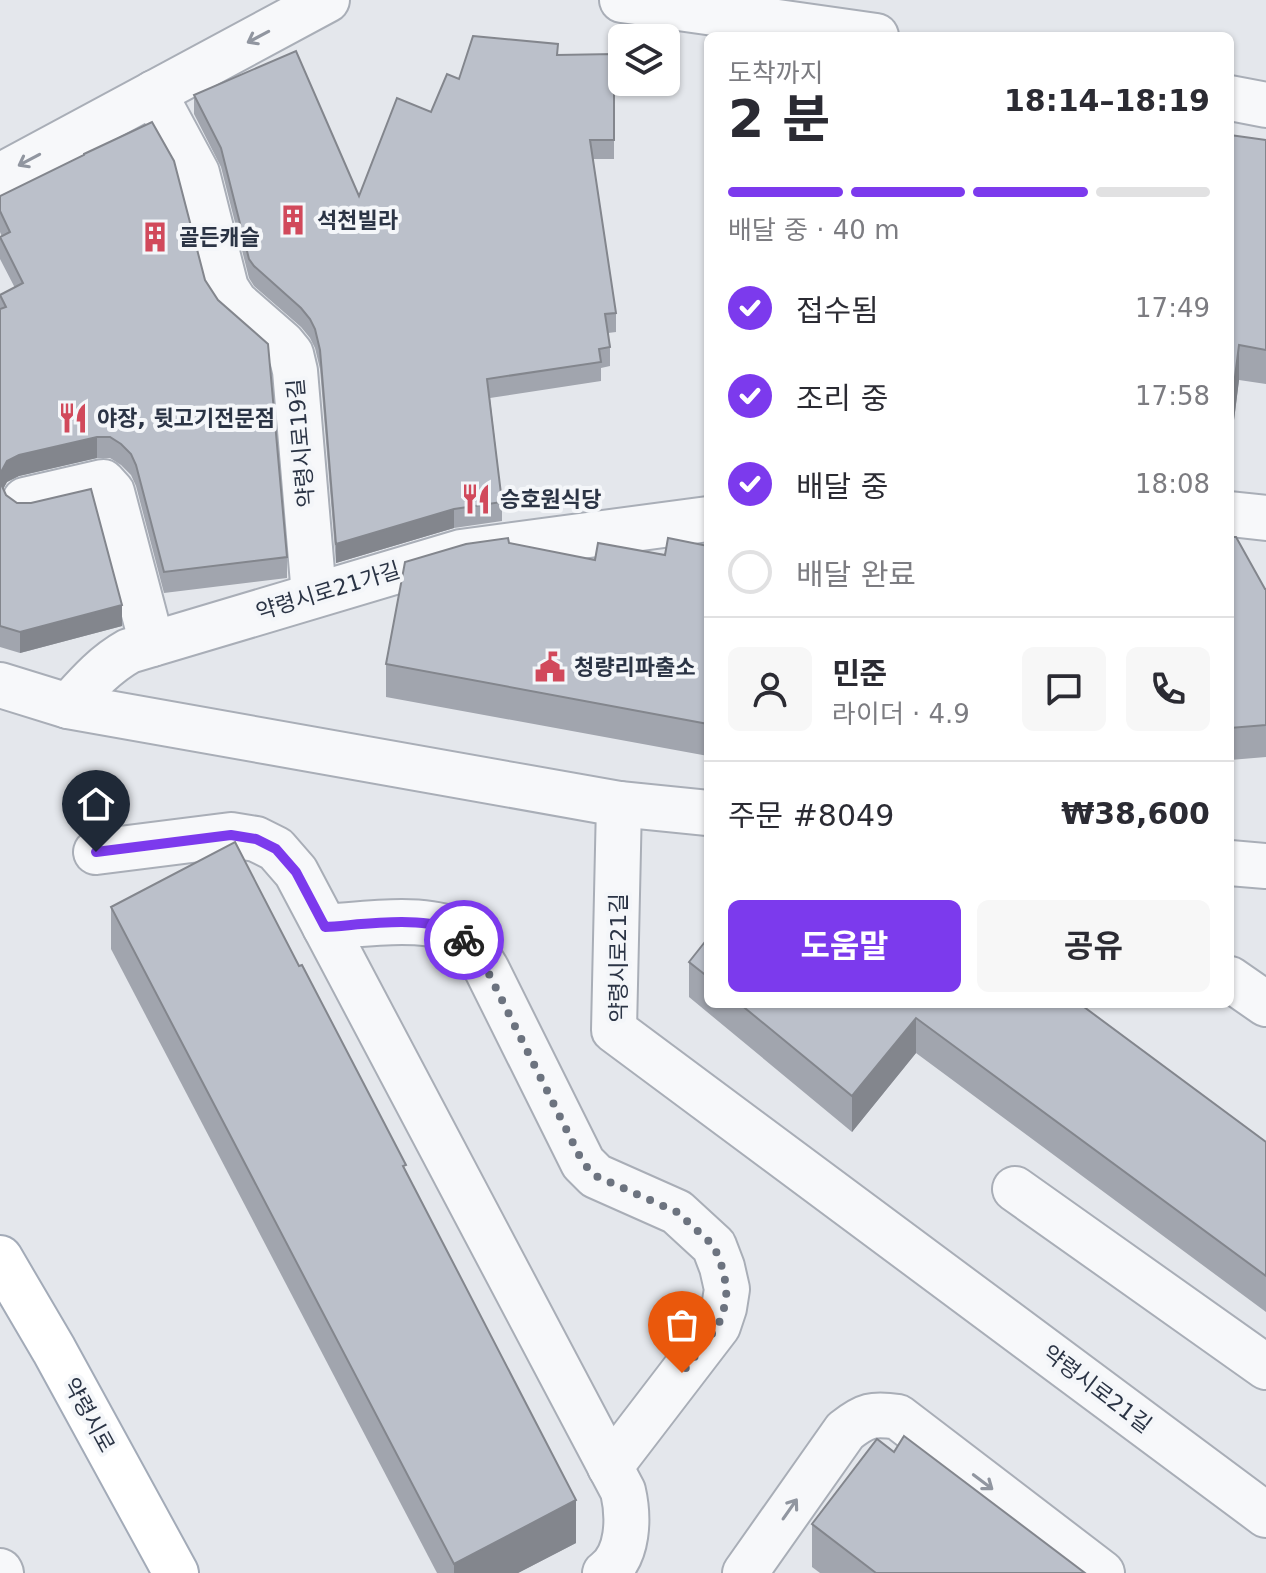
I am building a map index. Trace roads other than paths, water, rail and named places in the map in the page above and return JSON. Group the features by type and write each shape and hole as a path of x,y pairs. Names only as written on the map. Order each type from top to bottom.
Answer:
{"main road":[{"name":"약령시로","path":"0,1258 176,1573"}],"street":[{"path":"0,176 327,0"},
{"path":"622,0 848,32"},
{"name":"약령시로19길","path":"154,93 197,173 226,288 235,302 291,354 314,595"},
{"path":"1234,99 1266,105"},
{"path":"25,500 103,482 108,486 152,644"},
{"path":"1234,514 1266,518"},
{"name":"약령시로21가길","path":"68,706 112,660 129,651 314,595 461,552 704,520"},
{"path":"0,685 68,706 619,804 704,813"},
{"name":"약령시로21길","path":"619,804 614,1030 1266,1515"},
{"path":"96,852 223,836 256,839 276,849 296,872 623,1491 627,1529 613,1568 605,1573"},
{"path":"1234,863 1266,866"},
{"path":"325,927 403,923 451,929 472,947 487,970 583,1163 596,1176 677,1212 714,1246 727,1289 718,1326 610,1467"},
{"path":"1234,982 1266,1004"},
{"path":"1015,1189 1266,1367"},
{"path":"745,1573 845,1431 861,1418 878,1414 898,1417 1102,1573"}],"place":[{"name":"석천빌라","path":"293,220"},
{"name":"골든캐슬","path":"155,237"},
{"name":"야장, 뒷고기전문점","path":"73,418"},
{"name":"승호원식당","path":"476,499"},
{"name":"청량리파출소","path":"550,667"}]}
